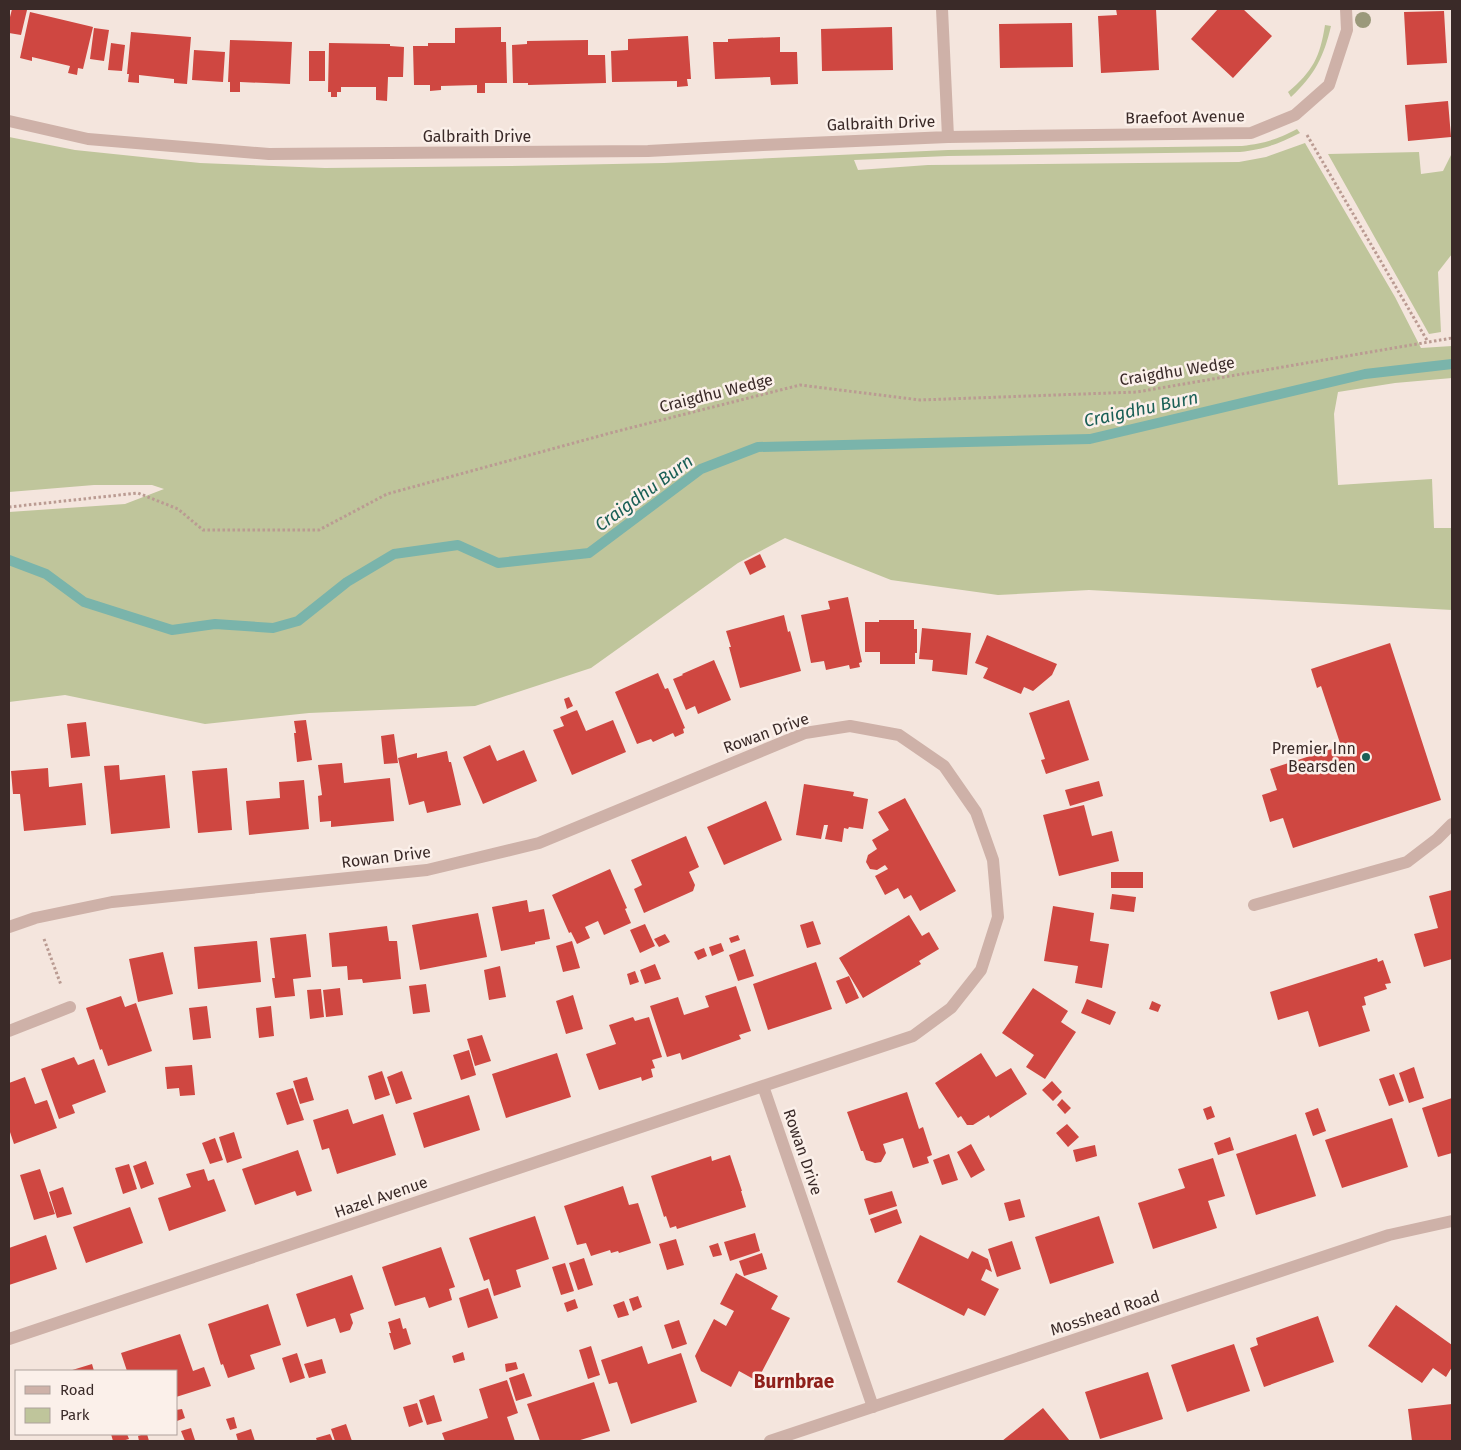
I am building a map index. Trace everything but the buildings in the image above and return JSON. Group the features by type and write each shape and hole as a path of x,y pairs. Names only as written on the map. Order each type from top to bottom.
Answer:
{"street":[{"path":"942,9 948,137"},
{"name":"Braefoot Avenue","path":"948,137 1251,133 1295,114 1329,85 1347,30 1346,9"},
{"name":"Galbraith Drive","path":"9,120 88,139 269,154 648,151 948,137"},
{"name":"Rowan Drive","path":"9,927 35,918 112,902 427,870 539,843 805,733 850,726 899,735 944,766 976,812 993,860 998,917 981,970 951,1008 913,1036 764,1086 873,1407"},
{"path":"1254,905 1407,862 1438,839 1452,824"},
{"path":"9,1031 70,1007"},
{"name":"Hazel Avenue","path":"9,1339 764,1086"},
{"name":"Mosshead Road","path":"770,1441 1389,1236 1452,1221"}],"path":[{"path":"1307,134 1428,342"},
{"name":"Craigdhu Wedge","path":"9,507 138,493 178,509 203,530 319,530 386,494 604,435 800,385 920,400 1137,392 1452,338"},
{"path":"35,918 70,1007"}],"green space":[{"path":"1325,25 1331,26 1322,56 1306,81 1291,97 1288,92 1304,77 1318,55"},
{"path":"1297,129 1300,133 1278,143 1264,148 1240,152 948,156 854,160 858,170 928,165 1239,162 1266,157 1305,143 1395,297 1421,348 1452,346 1452,378 1395,383 1338,392 1334,414 1338,485 1432,479 1434,528 1452,528 1452,610 1089,590 998,595 891,580 785,538 738,563 591,668 475,706 309,713 205,724 65,695 9,702 9,512 125,504 164,489 152,485 94,485 9,492 9,137 75,150 200,163 325,168 664,163 948,150 1242,146 1257,144 1283,136"},
{"path":"1419,152 1421,174 1443,171 1452,153 1452,254 1438,272 1441,332 1429,334 1328,154"}],"waterway":[{"name":"Craigdhu Burn","path":"9,560 46,574 84,602 172,630 215,624 273,628 298,621 347,582 394,554 458,545 498,563 589,553 701,469 758,447 1090,439 1365,374 1452,364"}],"place":[{"name":"Premier Inn Bearsden","path":"1366,757"}],"district":[{"name":"Burnbrae","path":"794,1381"}]}
